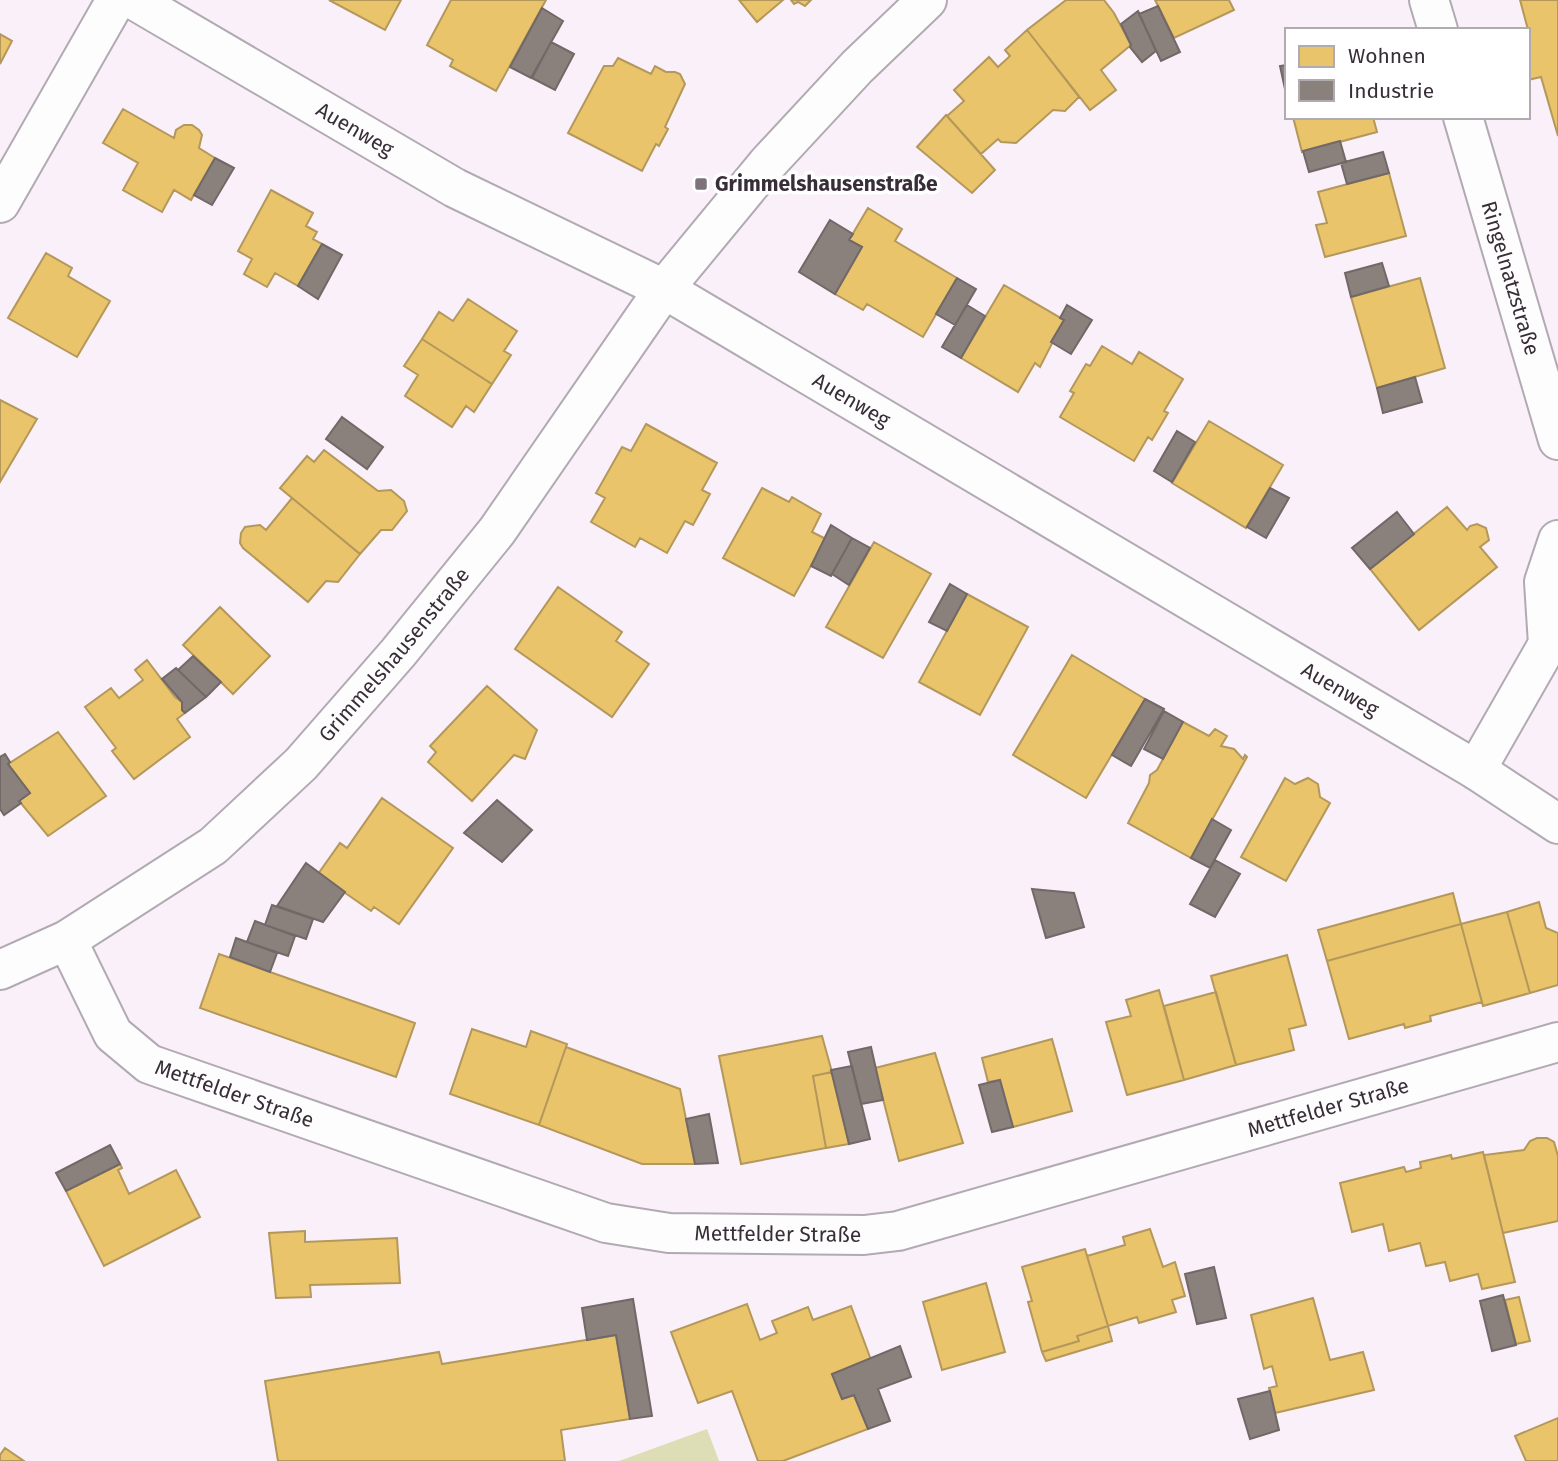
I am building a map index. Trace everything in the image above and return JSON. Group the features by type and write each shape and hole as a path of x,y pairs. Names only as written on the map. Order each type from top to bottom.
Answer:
{"street":[{"path":"0,203 116,0"},
{"name":"Auenweg","path":"134,0 455,188 664,289 1476,770 1558,824"},
{"name":"Grimmelshausenstraße","path":"0,970 67,940 213,845 301,764 497,531 664,289 767,164 857,67 927,0"},
{"path":"1429,0 1437,28"},
{"name":"Ringelnatzstraße","path":"1464,119 1558,440"},
{"path":"1476,770 1548,643 1544,582 1558,540"},
{"name":"Mettfelder Straße","path":"67,940 113,1034 149,1064 606,1223 669,1233 863,1235 898,1231 1558,1042"}],"green space":[{"path":"707,1429 719,1461 619,1461"}],"building: Wohnen":[{"path":"329,0 401,0 385,30"},
{"path":"451,0 546,0 496,91 450,66 453,60 427,45"},
{"path":"739,0 783,0 757,22"},
{"path":"791,0 811,0 805,6 798,2 794,4"},
{"path":"1066,0 1104,0 1131,45 1101,70 1116,90 1090,110 1027,30"},
{"path":"1155,0 1229,0 1234,10 1174,38"},
{"path":"1520,0 1558,0 1558,136 1541,77 1530,80 1530,28 1528,28"},
{"path":"1027,30 1079,97 1065,111 1053,110 1016,143 1001,142 998,139 981,154 947,116 964,101 954,90 989,57 998,67 1010,56 1005,50"},
{"path":"0,34 12,41 0,64"},
{"path":"618,58 651,74 655,66 666,72 675,72 680,74 685,84 665,127 668,129 659,146 656,144 642,171 568,133 604,66 613,66"},
{"path":"123,109 174,138 176,130 184,125 192,125 199,130 202,135 199,148 215,158 191,200 174,190 162,212 123,190 138,163 103,143"},
{"path":"946,115 995,170 972,193 917,147"},
{"path":"1294,119 1374,119 1377,132 1302,152"},
{"path":"1389,173 1406,236 1325,257 1316,225 1327,223 1318,192"},
{"path":"271,190 313,213 306,226 317,232 313,239 322,244 298,286 275,273 267,287 244,274 252,259 238,251"},
{"path":"868,208 902,229 895,241 957,278 923,337 867,304 863,310 835,294 862,247 849,240"},
{"path":"46,253 72,268 68,276 110,301 77,357 8,318"},
{"path":"1420,278 1445,368 1377,388 1351,297"},
{"path":"1004,285 1064,320 1040,367 1035,363 1018,392 961,358"},
{"path":"468,299 517,331 504,351 511,355 492,384 422,339 439,312 453,321"},
{"path":"422,339 492,384 474,412 466,406 452,427 405,396 418,375 404,366"},
{"path":"1102,346 1132,364 1139,352 1183,379 1164,411 1168,413 1152,440 1148,437 1134,461 1060,417 1074,393 1070,391 1086,364 1090,366"},
{"path":"0,400 37,419 0,482"},
{"path":"1209,421 1283,465 1246,528 1172,483"},
{"path":"646,424 717,463 702,490 710,494 693,525 685,521 667,553 640,538 635,547 591,522 605,498 596,493 622,447 631,451"},
{"path":"324,450 378,491 391,490 404,501 407,511 392,530 381,530 360,554 280,488 307,456 314,462"},
{"path":"762,488 789,502 792,497 821,514 812,532 826,539 794,596 723,558"},
{"path":"292,498 360,554 338,582 326,581 308,602 240,543 245,527 260,525 266,530"},
{"path":"1447,507 1467,530 1477,524 1486,528 1489,540 1480,547 1497,567 1419,630 1370,569"},
{"path":"874,542 931,574 883,658 826,627"},
{"path":"558,587 622,632 616,641 649,664 612,717 515,649"},
{"path":"967,594 1028,627 980,715 919,682"},
{"path":"220,607 270,656 233,694 183,645"},
{"path":"1072,655 1145,699 1086,798 1013,755"},
{"path":"147,660 175,697 182,702 182,710 185,713 177,719 190,737 134,779 112,751 116,748 85,707 111,688 119,698 143,680 135,670"},
{"path":"487,686 537,730 525,759 514,755 472,801 428,762 436,752 430,746"},
{"path":"1183,722 1209,736 1215,729 1227,736 1221,746 1234,749 1243,759 1245,755 1247,757 1191,858 1128,823 1149,783 1150,775 1157,770"},
{"path":"58,732 106,796 48,836 19,801 30,793 8,764"},
{"path":"1285,778 1295,784 1308,778 1318,784 1320,797 1330,803 1286,881 1241,857"},
{"path":"382,798 453,848 399,924 374,907 371,911 318,874 340,843 347,848"},
{"path":"1453,893 1461,924 1327,961 1318,930"},
{"path":"1539,902 1546,928 1558,933 1558,985 1530,993 1507,912"},
{"path":"1507,912 1530,993 1483,1006 1461,924"},
{"path":"1461,924 1482,1002 1430,1016 1431,1021 1405,1028 1404,1024 1349,1039 1327,961"},
{"path":"219,954 415,1023 396,1077 200,1008"},
{"path":"1287,955 1306,1025 1289,1029 1294,1050 1236,1065 1211,976"},
{"path":"1159,990 1184,1080 1127,1095 1106,1022 1131,1016 1126,1000"},
{"path":"1216,992 1236,1065 1184,1080 1164,1006"},
{"path":"472,1029 526,1047 531,1031 567,1044 539,1125 450,1094"},
{"path":"822,1036 832,1072 813,1076 826,1148 741,1164 719,1056"},
{"path":"1052,1039 1072,1111 1013,1127 1000,1080 988,1082 982,1058"},
{"path":"566,1047 680,1089 695,1164 642,1164 539,1125"},
{"path":"935,1053 963,1143 899,1161 875,1068"},
{"path":"832,1072 849,1144 826,1148 813,1076"},
{"path":"1547,1138 1554,1142 1558,1156 1558,1221 1503,1233 1484,1155 1524,1150 1530,1141"},
{"path":"1483,1152 1515,1282 1482,1289 1478,1274 1450,1281 1445,1262 1426,1266 1420,1243 1389,1251 1383,1224 1352,1232 1340,1183 1404,1167 1406,1172 1421,1168 1420,1162 1451,1155 1452,1159"},
{"path":"120,1164 122,1168 118,1170 129,1194 176,1170 200,1217 104,1266 66,1191"},
{"path":"1150,1229 1163,1267 1175,1262 1185,1296 1172,1300 1176,1312 1139,1323 1137,1317 1108,1326 1087,1256 1125,1245 1123,1237"},
{"path":"305,1231 305,1242 397,1238 400,1283 310,1285 311,1297 276,1298 269,1233"},
{"path":"1085,1249 1108,1326 1077,1336 1079,1341 1042,1352 1028,1302 1032,1301 1022,1267"},
{"path":"986,1283 1005,1352 942,1370 923,1302"},
{"path":"1519,1297 1530,1341 1516,1344 1505,1300"},
{"path":"1313,1298 1330,1360 1363,1352 1374,1390 1275,1413 1269,1388 1277,1386 1272,1366 1264,1369 1251,1315"},
{"path":"747,1304 760,1340 777,1333 772,1321 808,1307 813,1320 851,1306 871,1360 832,1374 842,1399 854,1395 868,1429 783,1461 758,1461 732,1391 698,1403 671,1332"},
{"path":"1108,1326 1112,1341 1046,1361 1042,1352 1079,1341 1077,1336"},
{"path":"616,1335 630,1419 561,1430 565,1461 278,1461 265,1381 439,1352 442,1364"},
{"path":"1558,1418 1558,1461 1526,1461 1515,1436"},
{"path":"5,1448 24,1461 0,1461 0,1455"}],"building: Industrie":[{"path":"1158,6 1180,52 1161,61 1139,14"},
{"path":"542,8 563,21 531,78 510,67"},
{"path":"1138,11 1156,51 1142,62 1130,47 1121,24"},
{"path":"551,42 574,54 555,90 532,78"},
{"path":"1285,65 1285,89 1280,66"},
{"path":"1340,141 1346,162 1309,172 1303,151"},
{"path":"1383,152 1389,173 1347,184 1341,163"},
{"path":"215,158 234,168 212,205 194,195"},
{"path":"830,220 853,234 849,240 862,247 835,294 799,272"},
{"path":"322,244 342,255 318,299 298,286"},
{"path":"1382,263 1389,286 1351,297 1345,273"},
{"path":"957,278 976,289 955,325 936,314"},
{"path":"967,305 985,316 961,358 942,347"},
{"path":"1067,305 1092,320 1071,354 1051,342 1064,320 1060,318"},
{"path":"1415,377 1422,402 1383,413 1377,388"},
{"path":"342,417 383,447 367,469 326,439"},
{"path":"1177,431 1195,442 1172,482 1154,471"},
{"path":"1270,488 1289,498 1266,538 1247,527"},
{"path":"1397,512 1414,534 1370,569 1352,548"},
{"path":"831,525 852,538 831,576 811,566"},
{"path":"852,538 870,548 849,585 832,574"},
{"path":"950,584 967,594 947,631 929,622"},
{"path":"193,656 221,682 206,697 178,670"},
{"path":"176,668 206,697 185,713 182,710 182,702 162,679"},
{"path":"1145,699 1164,709 1131,766 1112,755"},
{"path":"1164,711 1183,722 1163,759 1144,749"},
{"path":"5,754 10,762 8,764 30,793 4,815 0,809 0,757"},
{"path":"497,800 532,830 502,862 464,833"},
{"path":"1212,819 1231,830 1210,868 1191,858"},
{"path":"1215,860 1240,874 1215,917 1190,904"},
{"path":"306,863 345,892 323,922 277,906"},
{"path":"1032,889 1074,893 1084,927 1046,938"},
{"path":"272,905 313,919 306,939 265,925"},
{"path":"255,921 295,936 288,956 247,942"},
{"path":"236,938 277,953 270,972 230,957"},
{"path":"871,1047 883,1100 861,1104 848,1052"},
{"path":"852,1066 870,1139 849,1144 831,1070"},
{"path":"1000,1080 1013,1127 992,1132 979,1085"},
{"path":"709,1114 718,1163 695,1164 686,1119"},
{"path":"110,1145 120,1164 66,1191 56,1173"},
{"path":"1214,1267 1226,1318 1197,1324 1185,1274"},
{"path":"1503,1295 1516,1345 1492,1351 1480,1301"},
{"path":"633,1299 652,1416 630,1419 616,1335 587,1340 582,1308"},
{"path":"900,1346 911,1377 878,1389 890,1421 868,1429 854,1395 842,1399 832,1374"},
{"path":"1270,1391 1279,1430 1250,1439 1238,1399"}],"place":[{"name":"Grimmelshausenstraße","path":"701,184"}]}
